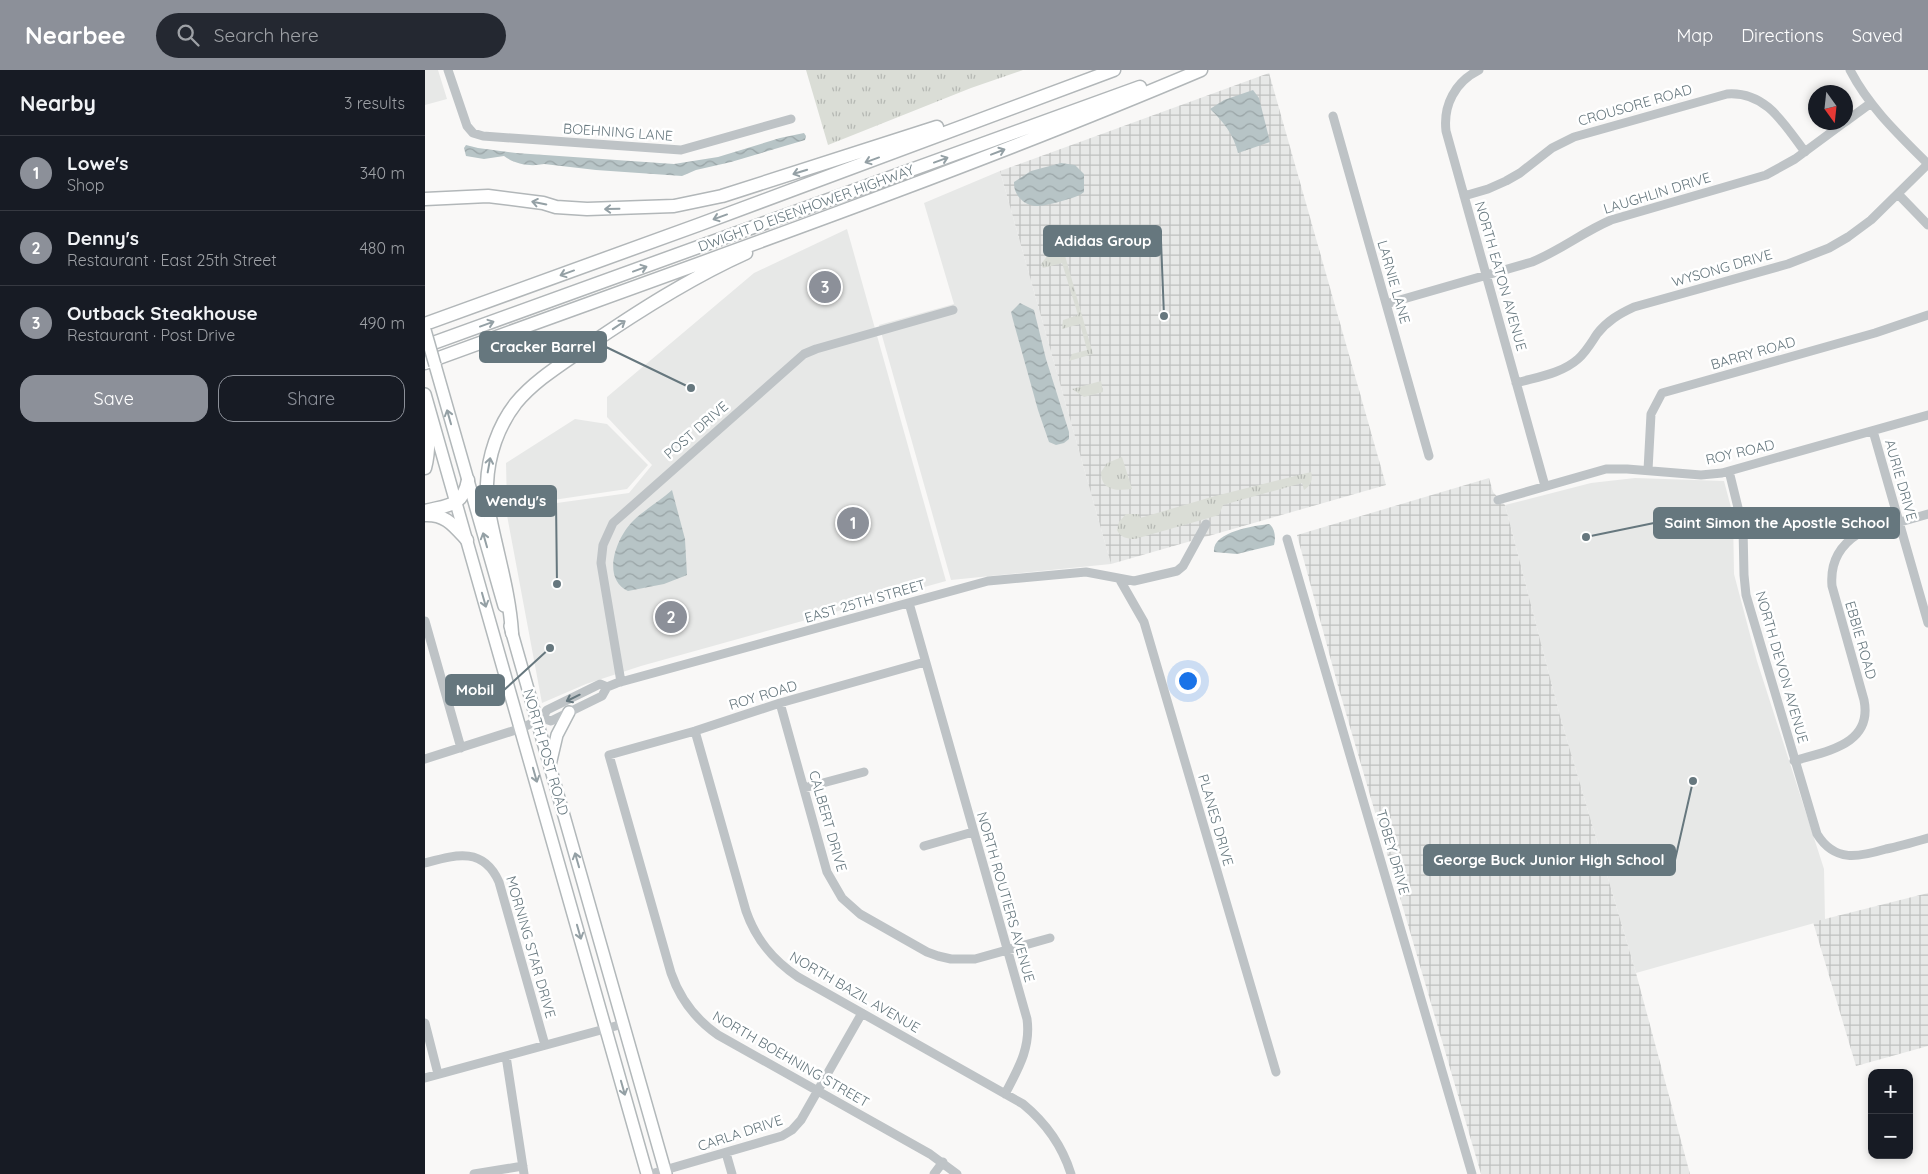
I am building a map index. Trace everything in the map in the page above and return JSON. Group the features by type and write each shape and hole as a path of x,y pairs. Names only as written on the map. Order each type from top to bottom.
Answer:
{"highway":[{"path":"425,199 501,197 543,203 556,207 607,210 674,206 700,202 846,158 1028,95 1110,70"},
{"name":"DWIGHT D EISENHOWER HIGHWAY","path":"425,324 698,225 1114,70"},
{"name":"DWIGHT D EISENHOWER HIGHWAY","path":"425,346 1188,70"},
{"path":"430,364 1089,117 1201,70"},
{"path":"425,205 449,198"},
{"path":"512,633 511,608 492,526 487,482 495,441 509,413 522,396 540,379 575,355 637,313 684,285 743,255 870,200"},
{"path":"425,412 429,441 429,454 425,468"},
{"path":"425,511 456,502 465,494 468,480"},
{"path":"425,515 435,514 446,518 467,540"}],"main road":[{"name":"NORTH POST ROAD","path":"425,330 430,364 468,480 512,633 540,720 550,765 665,1172"},
{"name":"NORTH POST ROAD","path":"425,394 649,1174"},
{"path":"550,765 557,735 569,712"}],"street":[{"name":"BOEHNING LANE","path":"448,70 467,124 471,131 483,136 681,150 791,119"},
{"name":"NORTH EATON AVENUE","path":"1479,70 1466,78 1451,97 1446,110 1447,135 1545,486"},
{"path":"1850,70 1871,104 1928,164"},
{"name":"CROUSORE ROAD","path":"1464,196 1506,181 1544,153 1574,137 1727,94 1745,95 1763,102 1778,116 1805,152"},
{"name":"LAUGHLIN DRIVE","path":"1853,116 1871,104"},
{"name":"LARNIE LANE","path":"1333,116 1429,456"},
{"name":"LAUGHLIN DRIVE","path":"1386,304 1533,262 1555,253 1589,230 1611,220 1751,180 1772,172 1805,152 1834,130"},
{"name":"WYSONG DRIVE","path":"1516,383 1553,373 1574,362 1586,351 1605,325 1621,312 1788,264 1829,248 1861,228 1928,164"},
{"path":"1898,194 1928,225"},
{"name":"POST DRIVE","path":"621,682 601,563 603,545 613,523 804,354 953,310"},
{"name":"BARRY ROAD","path":"1648,470 1651,414 1662,393 1875,333 1928,315"},
{"name":"ROY ROAD","path":"1498,500 1606,469 1648,470 1701,475 1729,471 1928,415"},
{"name":"AURIE DRIVE","path":"1873,431 1928,623"},
{"name":"NORTH DEVON AVENUE","path":"1729,471 1743,531 1743,574 1746,595 1815,831 1825,845 1842,854 1862,856 1928,838"},
{"name":"EBBIE ROAD","path":"1794,761 1847,744 1855,736 1863,722 1865,712 1864,700 1832,589 1832,569 1838,553 1849,540 1864,531 1928,514"},
{"name":"EAST 25TH STREET","path":"425,758 522,728 540,720 551,721 602,696 607,687 621,682 994,580 1087,572 1106,575 1120,580 1134,581 1179,570 1206,524"},
{"name":"TOBEY DRIVE","path":"1287,538 1473,1174"},
{"name":"PLANES DRIVE","path":"1120,580 1145,622 1276,1072"},
{"name":"NORTH ROUTIERS AVENUE","path":"909,603 1025,1012 1028,1032 1023,1058 1005,1094"},
{"path":"425,621 461,748"},
{"name":"ROY ROAD","path":"609,755 695,731 780,703 925,662"},
{"name":"EAST 25TH STREET","path":"540,720 547,710 600,684 607,687"},
{"name":"CALBERT DRIVE","path":"780,703 828,875 842,898 854,910 919,948 951,959 975,959 1050,938"},
{"name":"NORTH BAZIL AVENUE","path":"695,731 745,911 756,936 772,957 793,974 1005,1094"},
{"name":"NORTH BOEHNING STREET","path":"609,755 671,973 684,1001 697,1018 718,1035 943,1162 957,1174"},
{"path":"804,788 864,772"},
{"path":"924,846 973,832"},
{"name":"MORNING STAR DRIVE","path":"425,864 452,856 466,855 482,861 494,873 499,882 545,1045"},
{"name":"CARLA DRIVE","path":"649,1174 665,1172 782,1136 792,1130 801,1120 861,1013"},
{"path":"425,1023 438,1074"},
{"path":"425,1078 623,1024"},
{"path":"474,1174 523,1170 506,1056"},
{"path":"1005,1094 1033,1113 1049,1130 1062,1150 1071,1174"},
{"path":"726,1153 732,1174"},
{"path":"935,1174 943,1162"}],"shaded area":[{"path":"425,70 438,70 447,99 425,105"},
{"path":"1269,73 1386,485 1111,564 1000,171"},
{"path":"1000,171 1111,564 951,580 879,325 954,304 924,203"},
{"path":"847,229 946,581 641,666 586,684 542,703 506,510 629,493 652,465 607,417 607,397 754,273"},
{"path":"575,419 607,424 648,465 627,489 507,507 506,463"},
{"path":"1489,478 1493,492 1505,505 1560,716 1636,973 1690,1174 1481,1174 1338,686 1297,535"},
{"path":"1635,478 1724,481 1733,515 1734,574 1757,661 1824,869 1825,920 1636,973 1560,716 1505,505 1591,483"},
{"path":"1928,893 1928,1046 1856,1066 1813,922"}],"green space":[{"path":"806,70 1023,70 971,88 828,145"},
{"path":"1058,251 1064,252 1093,354 1069,361 1072,354 1087,350 1080,324 1062,329 1063,320 1078,315 1062,263 1043,268 1041,264 1048,255"},
{"path":"1101,381 1103,392 1084,397 1072,389"},
{"path":"1122,457 1132,489 1116,490 1104,483 1101,472 1107,463"},
{"path":"1311,472 1311,482 1304,490 1302,483 1223,505 1219,515 1135,539 1124,537 1117,530 1119,522 1126,514 1139,514 1140,518 1215,496"}],"water":[{"path":"1253,90 1259,98 1270,142 1238,153 1234,140 1227,129 1210,109 1224,100"},
{"path":"804,133 806,136 805,140 731,162 696,170 682,176 544,164 528,165 517,163 504,156 484,159 466,156 464,148 466,145 516,153 674,164 718,157 780,138"},
{"path":"1061,163 1075,165 1084,174 1084,192 1071,198 1039,206 1028,204 1018,196 1014,182 1031,171"},
{"path":"1020,303 1034,310 1046,359 1069,432 1069,439 1064,443 1056,445 1049,442 1038,410 1011,312"},
{"path":"672,490 685,539 687,575 664,584 628,591 620,585 615,577 613,568 614,558 621,537 633,521"},
{"path":"1269,524 1273,528 1274,545 1237,554 1214,552 1215,545 1219,539 1226,535 1244,528"}],"place":[{"name":"Outback Steakhouse","path":"825,287"},
{"name":"Adidas Group","path":"1164,316"},
{"name":"Cracker Barrel","path":"691,388"},
{"name":"Lowe's","path":"853,523"},
{"name":"Saint Simon the Apostle School","path":"1586,537"},
{"name":"Wendy's","path":"557,584"},
{"name":"Denny's","path":"671,617"},
{"name":"Mobil","path":"550,648"},
{"name":"George Buck Junior High School","path":"1693,781"}]}
